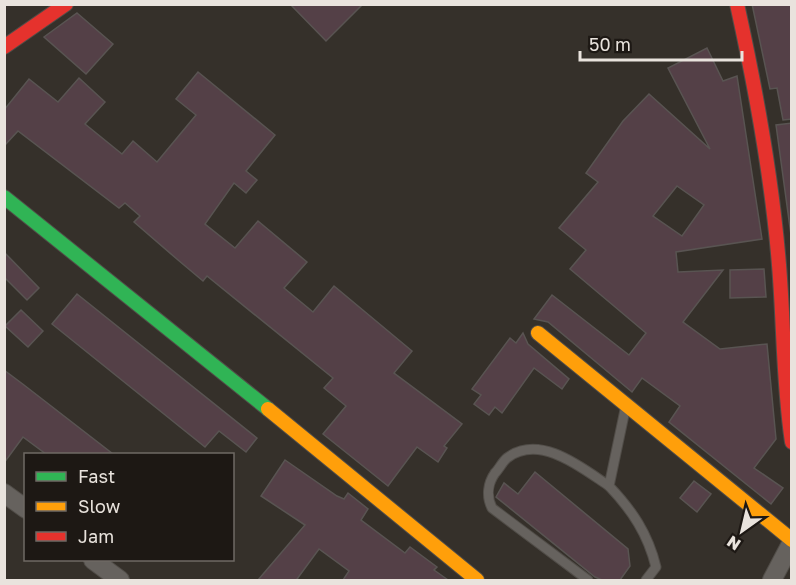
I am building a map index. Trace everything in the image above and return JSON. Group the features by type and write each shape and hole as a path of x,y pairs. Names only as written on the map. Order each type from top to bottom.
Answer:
{"street":[{"path":"4,47 66,4"},
{"path":"737,4 758,100 779,265 783,356 792,442"},
{"path":"4,197 343,469 477,580"},
{"path":"538,333 792,541 772,580"},
{"path":"4,493 24,508"},
{"path":"94,561 120,580"}],"lane":[{"path":"609,486 626,407"},
{"path":"588,580 492,508 489,501 490,481 507,458 532,449 566,457 609,486 633,512 652,548 656,567 646,580"}],"building":[{"path":"290,4 363,4 326,41"},
{"path":"752,4 792,4 792,119 783,120 777,88 770,89"},
{"path":"77,13 113,44 86,74 44,37"},
{"path":"707,48 723,81 737,76 762,239 676,252 678,272 723,270 683,322 720,349 767,344 776,439 754,468 783,488 771,504 669,422 680,406 642,378 632,392 548,322 534,319 552,295 629,355 646,333 570,269 586,250 559,228 598,182 586,173 623,121 649,94 710,149 668,68","holes":["677,186 704,205 682,236 653,216"]},
{"path":"198,72 275,135 246,171 257,180 246,193 234,183 205,224 235,248 258,221 307,262 284,288 313,312 334,286 412,351 394,373 462,424 444,446 447,448 438,462 417,447 388,486 323,434 346,406 324,388 333,378 207,276 203,281 178,260 134,222 140,216 125,203 119,208 18,131 4,146 4,110 29,79 58,102 79,78 105,102 85,124 122,154 133,141 157,162 196,115 176,99"},
{"path":"792,123 792,235 791,235 776,125"},
{"path":"4,252 39,288 27,300 4,277"},
{"path":"764,269 766,297 730,298 730,270"},
{"path":"77,294 257,438 246,452 219,431 205,447 52,324"},
{"path":"21,310 43,331 28,347 5,326"},
{"path":"523,333 528,344 569,379 562,389 534,368 502,413 495,407 489,415 474,404 481,395 472,389 510,338 516,343"},
{"path":"4,370 112,453 45,453 23,437 4,463"},
{"path":"285,460 337,496 344,499 348,493 368,509 361,520 405,553 410,547 437,567 434,570 448,580 343,580 349,571 319,549 297,579 299,580 258,580 305,525 261,496"},
{"path":"535,472 628,549 630,566 620,580 602,580 595,577 496,497 504,483 518,494"},
{"path":"694,481 711,494 697,512 680,498"}],"traffic: fast":[{"path":"4,197 268,409"}],"traffic: slow":[{"path":"538,333 792,540"},
{"path":"268,409 477,580"}],"traffic: jam":[{"path":"4,47 66,4"},
{"path":"737,4 768,166 779,265 792,442"}]}
